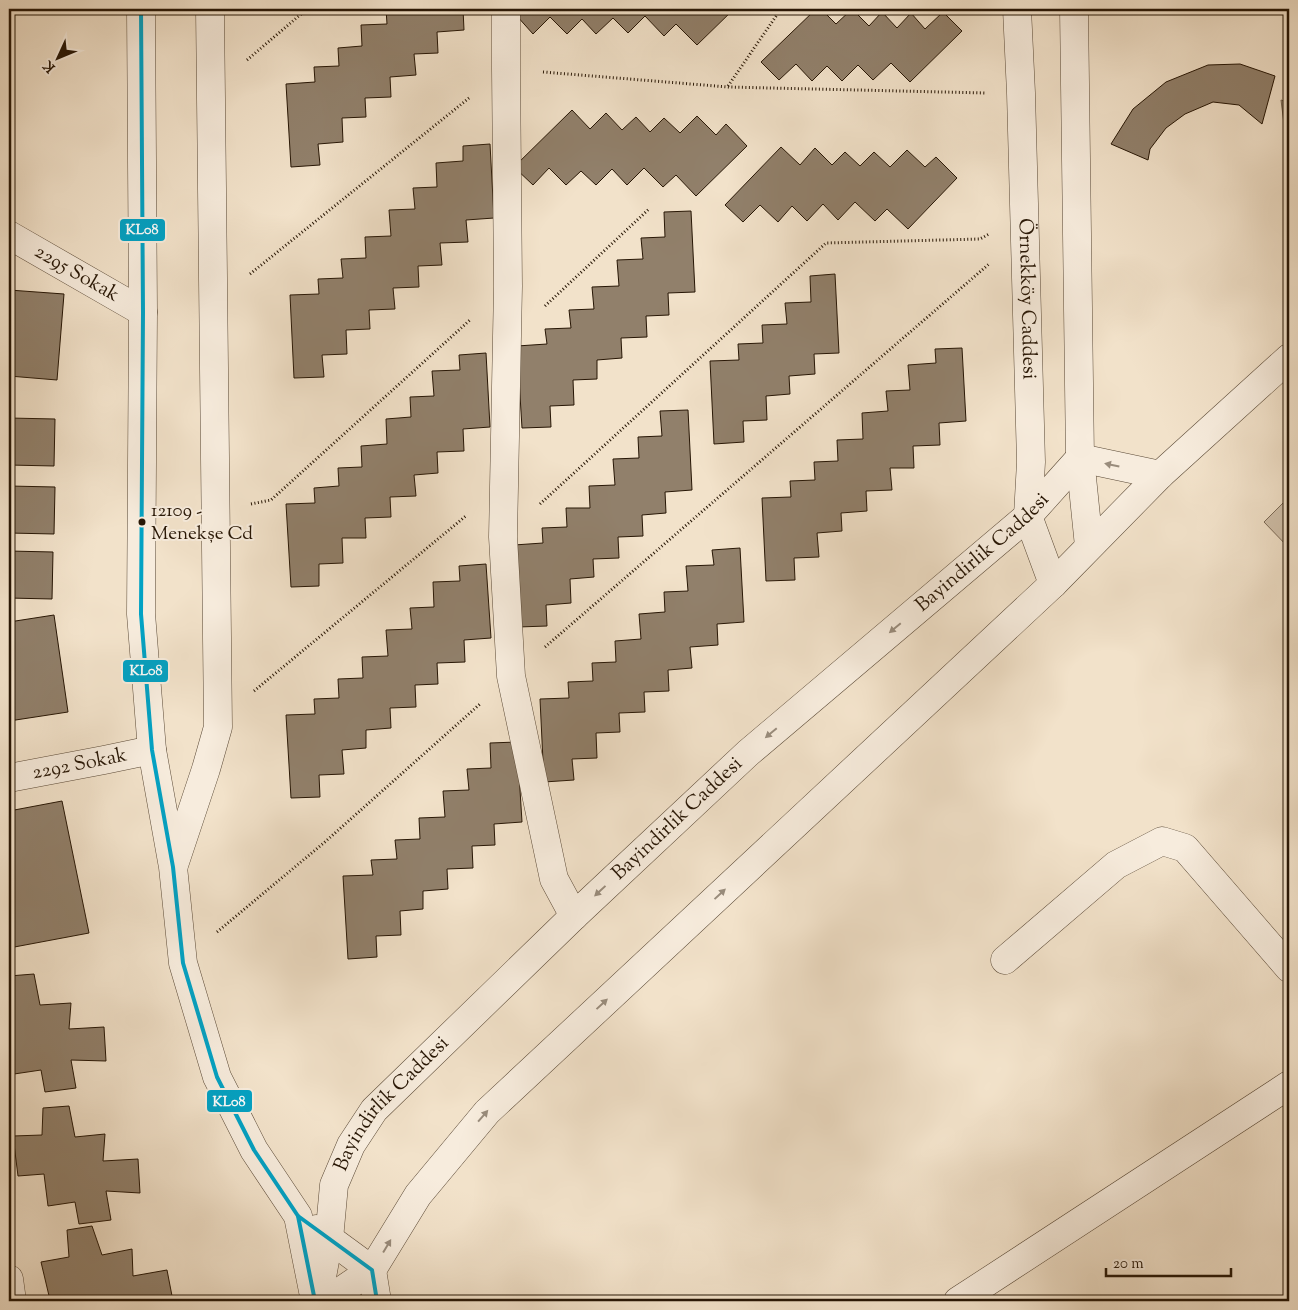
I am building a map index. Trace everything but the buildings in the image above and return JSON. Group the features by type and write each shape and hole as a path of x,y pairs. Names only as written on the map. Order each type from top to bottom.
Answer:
{"street":[{"path":"141,9 143,312 141,614 152,750 173,867 183,963 216,1076 254,1150 298,1216 372,1270 377,1301"},
{"path":"173,867 218,727 210,9"},
{"path":"506,9 508,286 503,537 511,676 554,879 574,916"},
{"name":"Örnekköy Caddesi","path":"1016,9 1021,94 1031,462 1028,516 1053,584"},
{"path":"1074,9 1080,458 1089,546"},
{"name":"2295 Sokak","path":"9,235 143,312"},
{"path":"326,1301 372,1270 418,1195 487,1112 1053,584 1160,475 1289,358"},
{"path":"1080,458 1160,475"},
{"name":"Bayindirlik Caddesi","path":"316,1301 329,1239 334,1185 351,1146 374,1110 574,916 748,753 1028,516 1080,458"},
{"name":"2292 Sokak","path":"9,778 152,750"},
{"path":"1005,960 1116,865 1162,841 1185,848 1289,968"},
{"path":"958,1301 1289,1085"},
{"path":"298,1216 316,1301"},
{"path":"9,1279 12,1301"}],"path":[{"path":"211,90 307,9"},
{"path":"728,87 782,9"},
{"path":"214,306 260,265 506,69 728,87 1021,94"},
{"path":"507,341 649,209"},
{"path":"503,537 826,243 980,240 1024,224"},
{"path":"183,963 227,923 326,840 1024,224"},
{"path":"216,513 271,500 508,286"},
{"path":"218,727 245,699 504,484"}],"shaded area":[{"path":"1281,100 1289,103 1289,164"},
{"path":"1289,497 1289,548 1264,522"}],"transit line":[{"name":"KL08","path":"141,9 143,312 141,614 152,750 173,867 183,963 217,1077 254,1150 298,1216 315,1301"},
{"name":"KL08","path":"298,1216 372,1270 377,1301"}],"place":[{"name":"12109 - Menekşe Cd","path":"142,522"}]}
